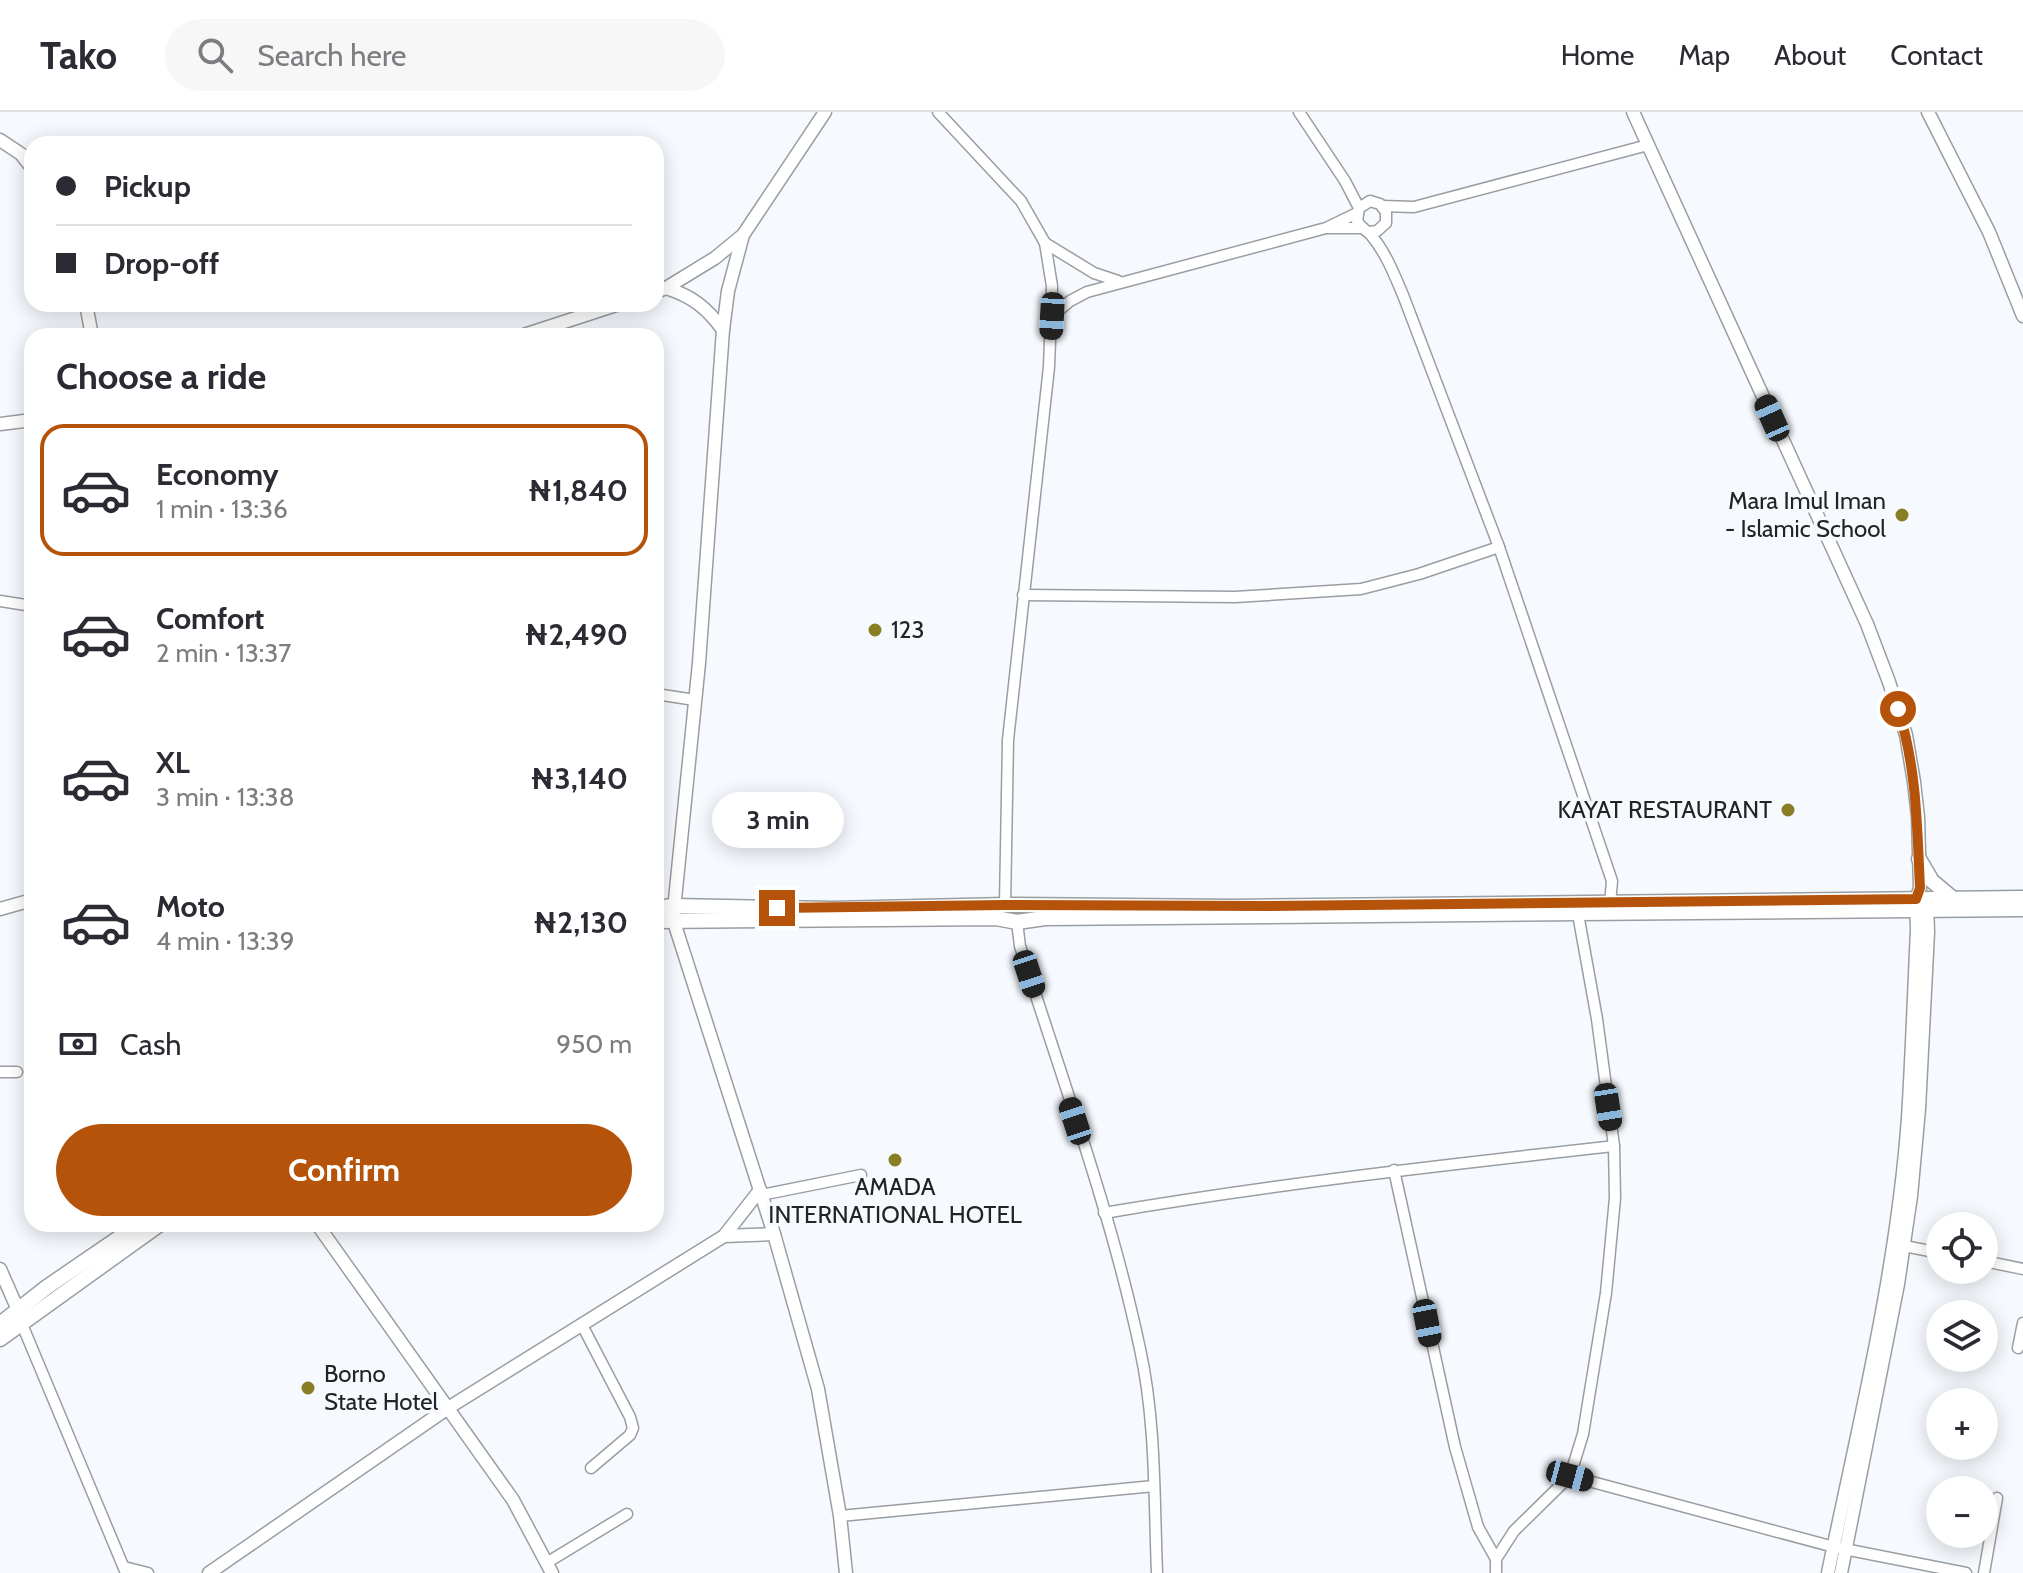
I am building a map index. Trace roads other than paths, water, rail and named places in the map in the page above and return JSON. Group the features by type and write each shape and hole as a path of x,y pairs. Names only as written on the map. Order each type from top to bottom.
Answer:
{"main road":[{"path":"1919,859 1932,881 1951,897"},
{"path":"664,910 996,918 1017,922 1089,918 1578,914 1921,902 1951,897 2023,898"},
{"path":"664,917 673,912 1005,905 1234,907 1921,902 2023,909"},
{"path":"0,1339 20,1316 129,1232"},
{"path":"0,1324 20,1316 148,1232"}],"street":[{"path":"664,288 715,258 743,235 825,112"},
{"path":"938,112 1021,201 1045,243 1052,286 1049,367 1008,740 1005,905"},
{"path":"1299,112 1345,181 1358,210 1357,221 1387,258 1403,295 1499,547 1612,881 1610,904"},
{"path":"1633,112 1867,624 1906,735 1914,782 1921,902 1898,1245 1840,1548 1841,1573"},
{"path":"1928,112 2020,296 2023,316"},
{"path":"0,140 24,158"},
{"path":"1345,181 1370,201 1382,206 1414,207 1648,145"},
{"path":"1052,316 1079,296 1120,282 1326,228 1370,201"},
{"path":"1382,206 1386,212 1383,226 1387,258"},
{"path":"1326,228 1377,231 1414,207"},
{"path":"743,235 728,291 723,330 695,700 673,912 774,1234 818,1389 840,1516 846,1573"},
{"path":"1045,243 1094,273 1120,282"},
{"path":"664,290 686,294 708,310 723,330"},
{"path":"546,328 594,312"},
{"path":"0,424 24,421"},
{"path":"1023,595 1235,597 1361,589 1419,574 1499,547"},
{"path":"0,601 24,605"},
{"path":"664,695 695,700"},
{"path":"0,909 24,902"},
{"path":"1496,1559 1514,1531 1570,1476 1583,1434 1606,1293 1615,1198 1614,1146 1597,1019 1578,914"},
{"path":"1017,922 1020,946 1104,1213 1140,1348 1147,1388 1157,1573"},
{"path":"0,1072 17,1072"},
{"path":"1104,1213 1394,1170 1614,1146"},
{"path":"1394,1170 1455,1447 1478,1527 1496,1559 1496,1573"},
{"path":"209,1573 448,1408 724,1236 760,1193 861,1175"},
{"path":"323,1232 513,1500 550,1568 627,1514"},
{"path":"724,1236 774,1234"},
{"path":"1898,1245 1926,1250"},
{"path":"1998,1264 2023,1269"},
{"path":"0,1269 125,1570 148,1573"},
{"path":"2018,1348 2023,1323"},
{"path":"582,1325 633,1428 630,1435 591,1468"},
{"path":"1570,1476 1840,1548 1966,1573"},
{"path":"840,1516 1154,1486"},
{"path":"1828,1573 1840,1548"},
{"path":"1984,1573 1988,1548"}],"place":[{"name":"Mara Imul Iman - Islamic School","path":"1902,515"},
{"name":"123","path":"875,630"},
{"name":"KAYAT RESTAURANT","path":"1788,810"},
{"name":"AMADA INTERNATIONAL HOTEL","path":"895,1160"},
{"name":"Borno State Hotel","path":"308,1388"}]}
